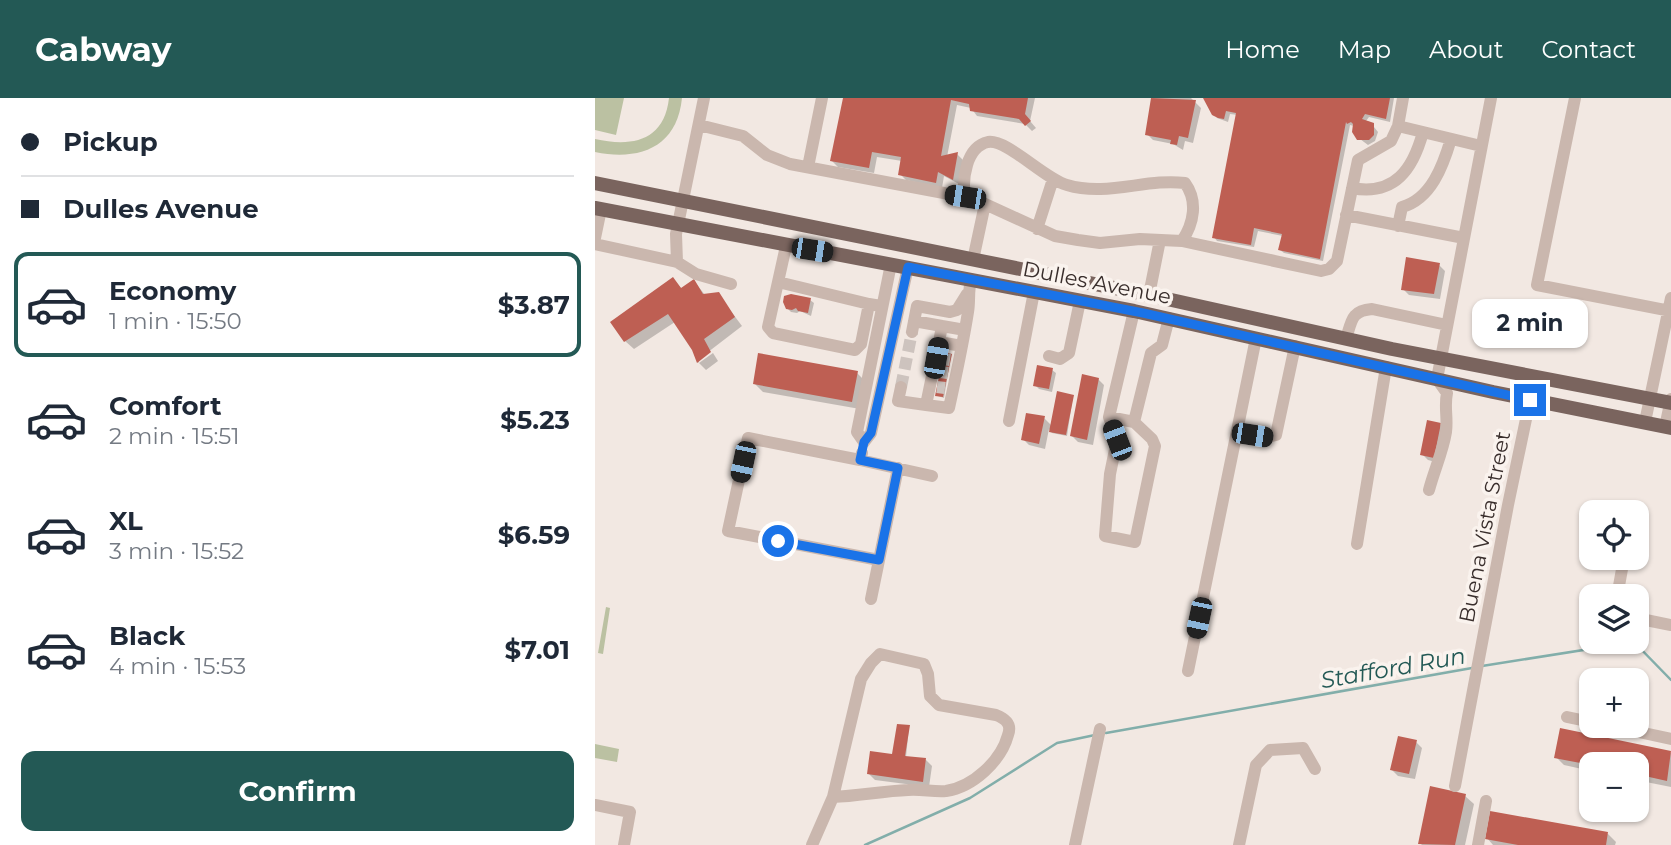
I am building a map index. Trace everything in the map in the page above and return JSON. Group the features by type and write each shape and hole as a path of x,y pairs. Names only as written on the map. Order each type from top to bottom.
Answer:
{"main road":[{"name":"Dulles Avenue","path":"595,183 1149,295 1440,359 1671,402"},
{"name":"Dulles Avenue","path":"598,209 1169,318 1530,400 1668,427"},
{"path":"1256,338 1262,333 1274,332 1327,344 1346,339"}],"street":[{"path":"677,262 678,225 704,98"},
{"path":"809,167 822,98"},
{"path":"699,125 743,136 767,155 790,164 965,197 1055,236 1100,243 1182,241 1321,271 1329,269 1337,261 1358,160 1391,141 1398,126 1403,98"},
{"path":"1429,490 1448,419 1444,404 1447,393 1437,379 1440,359 1491,98"},
{"path":"1575,98 1537,285 1670,307 1645,422"},
{"path":"1398,126 1481,146"},
{"path":"1352,188 1391,184 1405,174 1416,157 1423,132"},
{"path":"1398,226 1402,207 1415,204 1437,176 1451,139"},
{"path":"965,197 964,176 969,161 977,147 989,142 1003,145 1053,179 1067,185 1102,190 1171,181 1185,183 1191,191 1192,221 1182,241"},
{"path":"1037,229 1053,179"},
{"path":"973,260 985,204"},
{"path":"595,238 598,209"},
{"path":"1346,215 1464,238"},
{"path":"1149,295 1160,240"},
{"path":"595,244 677,262 696,274 731,284"},
{"path":"786,246 768,327 773,333 855,350 861,344 891,264"},
{"path":"860,460 864,442 871,433 908,267"},
{"path":"965,330 942,326 913,326 917,306 950,312 957,310 967,295 971,280"},
{"path":"778,282 875,305"},
{"path":"1009,421 1034,292"},
{"path":"926,405 941,387 946,366 962,346 969,303 967,295"},
{"path":"1049,356 1060,359 1069,352 1080,301"},
{"path":"864,442 857,432 875,305"},
{"path":"1346,339 1354,316 1361,311 1373,309 1447,326"},
{"path":"1109,417 1134,422 1152,439 1155,446 1135,542 1105,536 1110,474 1117,440 1109,417 1134,311"},
{"path":"1134,422 1151,354 1162,345 1169,318"},
{"path":"901,387 898,401 949,408 941,387 946,366 939,342 942,326"},
{"path":"1188,671 1256,338"},
{"path":"939,342 962,346"},
{"path":"1237,432 1267,437 1276,435 1295,346"},
{"path":"1357,544 1386,367"},
{"name":"Buena Vista Street","path":"1455,786 1507,505 1530,400"},
{"path":"1668,427 1671,402"},
{"path":"879,560 728,531 748,438 932,475"},
{"path":"871,599 898,468"},
{"path":"1649,621 1671,625"},
{"path":"812,845 833,797 861,680 880,654 924,664 930,696 939,705 996,715 1008,722 1008,736 1000,752 989,767 967,784 948,790 908,790 833,797"},
{"path":"1567,717 1579,720"},
{"path":"1075,845 1100,729"},
{"path":"1649,735 1671,740"},
{"path":"1239,845 1256,765 1270,750 1303,748 1315,769"},
{"path":"1478,845 1486,801"},
{"path":"595,805 630,812 624,845"}],"green space":[{"path":"595,98 624,98 616,135 595,130"},
{"path":"669,98 682,98 679,115 664,139 641,152 595,152 595,139 633,141 653,132 666,113"},
{"path":"606,607 610,608 603,654 598,653"},
{"path":"595,744 619,749 617,762 595,758"}],"building":[{"path":"843,98 1028,98 1025,114 1031,121 1025,126 1019,119 970,111 969,104 951,100 941,156 958,152 953,180 938,172 936,183 898,175 901,157 872,152 869,168 830,161"},
{"path":"1151,98 1196,100 1188,138 1179,136 1177,145 1170,144 1171,140 1145,135"},
{"path":"1203,98 1390,98 1386,119 1365,114 1362,119 1374,123 1374,135 1369,140 1357,140 1352,132 1353,124 1346,122 1320,259 1278,250 1282,234 1254,228 1251,245 1212,238 1236,113 1226,111 1224,119 1218,118 1212,115"},
{"path":"1406,257 1440,263 1434,294 1401,290"},
{"path":"673,277 681,288 694,279 703,294 719,292 735,317 704,339 711,352 697,363 692,350 668,314 624,342 610,322"},
{"path":"791,294 811,298 808,313 796,308 786,309 784,296"},
{"path":"944,352 952,354 943,397 935,396"},
{"path":"758,353 858,371 852,402 753,384"},
{"path":"1037,365 1053,368 1049,389 1033,386"},
{"path":"1082,374 1099,378 1087,440 1070,436"},
{"path":"1057,391 1074,395 1066,435 1049,432"},
{"path":"1026,413 1045,416 1039,444 1021,440"},
{"path":"1427,420 1441,423 1434,458 1420,455"},
{"path":"897,724 910,725 905,756 926,758 923,782 867,774 870,751 892,754"},
{"path":"1560,728 1579,732 1579,738 1608,738 1671,751 1667,781 1649,777 1649,752 1579,752 1579,763 1554,758"},
{"path":"1398,736 1417,740 1409,774 1390,770"},
{"path":"1430,786 1466,794 1455,845 1418,844"},
{"path":"1490,811 1608,832 1606,845 1518,845 1485,839"}],"waterway":[{"name":"Stafford Run","path":"1482,666 1634,642 1671,680"},
{"name":"Stafford Run","path":"1106,733 1472,668"},
{"name":"Stafford Run","path":"865,845 970,798 1057,743 1095,735"}],"tunnel":[{"path":"901,387 912,332"},
{"path":"943,359 950,360"},
{"path":"940,372 948,373"},
{"path":"937,387 945,388"}],"route":[{"path":"778,541 879,560 898,468 860,460 864,442 871,433 908,267 1143,313 1530,400"}]}
